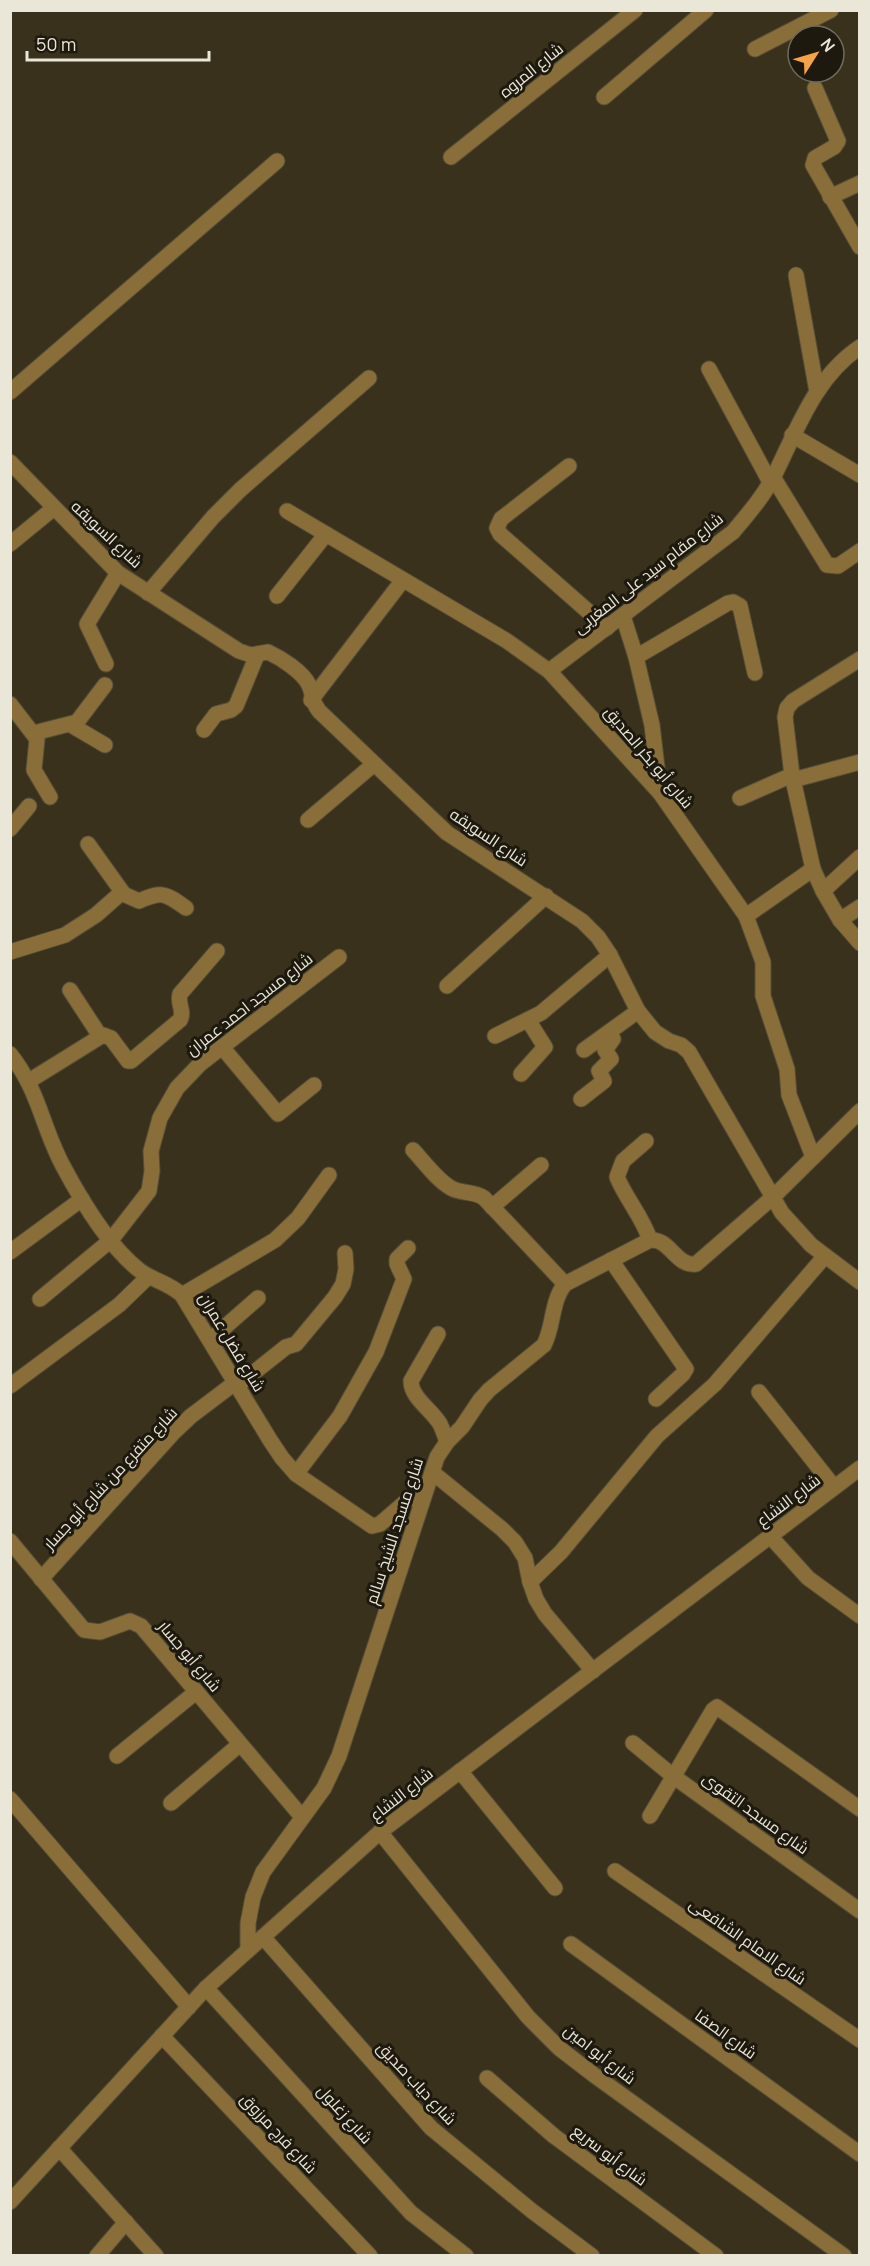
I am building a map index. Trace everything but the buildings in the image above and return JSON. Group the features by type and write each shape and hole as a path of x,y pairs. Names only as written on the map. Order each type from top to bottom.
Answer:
{"street":[{"name":"شارع المروه","path":"451,158 635,10"},
{"path":"604,97 706,10"},
{"path":"755,50 831,10"},
{"path":"814,88 838,138 834,147 815,158 813,162 830,197 860,247"},
{"path":"10,392 277,161"},
{"path":"830,197 860,183"},
{"path":"796,274 817,392"},
{"name":"شارع مقام سيد على المغربى","path":"549,671 733,532 755,506 771,480 792,435 817,392 834,369 860,347"},
{"path":"709,369 771,480 827,565 838,566 860,551"},
{"path":"148,593 213,517 240,490 369,378"},
{"path":"792,435 860,475"},
{"name":"شارع السويقه","path":"10,462 118,573 239,651 245,654 257,655 262,652 273,654 303,675 311,691 311,700 319,711 447,833 582,921 598,937 610,955 638,1011 655,1032 681,1045 689,1052 773,1197 796,1230 825,1256 860,1282"},
{"path":"569,466 501,519 497,528 500,534 607,628"},
{"path":"10,544 54,508"},
{"name":"شارع أبو بكر الصديق","path":"287,511 507,641 549,671 660,793 746,916 764,962 763,996 787,1070 789,1095 813,1157"},
{"path":"277,596 326,534"},
{"path":"106,664 87,624 118,573"},
{"path":"311,700 403,580"},
{"path":"636,657 733,602 740,606 755,673"},
{"path":"623,616 636,657 652,725 660,793"},
{"path":"204,730 216,714 231,710 236,706 257,655"},
{"path":"859,940 840,920 813,869 793,778 785,717 787,708 793,701 860,659"},
{"path":"34,733 71,725 82,718 105,685"},
{"path":"10,704 37,739 34,770 50,797"},
{"path":"71,725 105,745"},
{"path":"740,798 793,778 860,762"},
{"path":"308,820 374,764"},
{"path":"10,829 29,806"},
{"path":"88,844 123,893 139,900 154,894 164,894 186,908"},
{"path":"823,891 860,857"},
{"path":"746,916 813,869"},
{"path":"10,952 65,935 96,915 123,893"},
{"path":"447,986 546,896"},
{"path":"840,920 860,906"},
{"path":"29,1081 100,1036 111,1038 128,1061 131,1061 180,1020 182,1014 178,1000 180,994 217,951"},
{"path":"495,1036 541,1013 610,955"},
{"name":"شارع مسجد احمد عمران","path":"40,1299 111,1239 149,1191 152,1171 151,1151 160,1118 177,1088 200,1064 339,957"},
{"path":"70,990 100,1036"},
{"path":"584,1050 638,1011"},
{"path":"521,1074 545,1047 528,1020"},
{"path":"581,1099 604,1081 598,1071 611,1059 605,1050 613,1039 609,1033"},
{"path":"222,1047 278,1114 314,1085"},
{"name":"شارع فضل عمران","path":"11,1054 29,1081 62,1164 82,1199 111,1239 136,1267 148,1277 167,1283 182,1295 282,1458 296,1474 372,1526 380,1524 409,1498 423,1498"},
{"path":"413,1150 446,1185 459,1192 479,1195 565,1284 650,1240 663,1243 685,1263 696,1264 773,1197 860,1111"},
{"path":"646,1141 623,1161 617,1177 624,1194 645,1224 650,1240"},
{"path":"492,1207 541,1165"},
{"path":"182,1295 275,1240 298,1218 329,1175"},
{"path":"10,1252 82,1199"},
{"path":"296,1474 340,1416 376,1352 404,1279 397,1259 408,1248"},
{"name":"شارع متفرع من شارع أبو جسار","path":"41,1579 191,1416 286,1347 296,1344 343,1284 346,1269 345,1253"},
{"path":"530,1582 561,1552 657,1436 733,1365 825,1256"},
{"path":"611,1260 686,1368 683,1374 656,1399"},
{"path":"10,1386 119,1305 148,1277"},
{"name":"شارع مسجد الشيخ سالم","path":"248,1950 248,1923 256,1888 263,1872 324,1788 339,1756 437,1457 489,1390 544,1345 549,1335 557,1298 565,1284"},
{"path":"210,1340 258,1298"},
{"path":"438,1334 411,1381 411,1386 412,1391 429,1408 440,1424 447,1442"},
{"path":"759,1392 834,1487"},
{"name":"شارع النشاع","path":"10,2202 206,1988 380,1832 860,1468"},
{"path":"432,1472 502,1528 515,1542 525,1558 530,1582 545,1614 593,1671"},
{"path":"770,1536 808,1578 860,1616"},
{"name":"شارع أبو جسار","path":"10,1541 84,1630 94,1633 130,1621 138,1623 303,1817"},
{"path":"117,1756 196,1692"},
{"path":"650,1816 712,1710 719,1707 860,1809"},
{"name":"شارع مسجد التقوى","path":"633,1743 673,1776 860,1911"},
{"path":"171,1803 240,1744"},
{"path":"460,1772 555,1888"},
{"path":"10,1799 189,2007"},
{"name":"شارع أبو امين","path":"380,1832 528,2017 559,2048 844,2256"},
{"name":"شارع الامام الشافعى","path":"615,1871 860,2040"},
{"name":"شارع دياب صديق","path":"263,1937 431,2128 532,2211 592,2256"},
{"name":"شارع الصفا","path":"571,1944 860,2154"},
{"name":"شارع زغلول","path":"206,1988 411,2213 466,2256"},
{"name":"شارع فرج مرزوق","path":"162,2036 370,2256"},
{"name":"شارع أبو سريع","path":"487,2078 562,2142 716,2256"},
{"path":"59,2148 156,2256"},
{"path":"97,2256 126,2222"}]}
